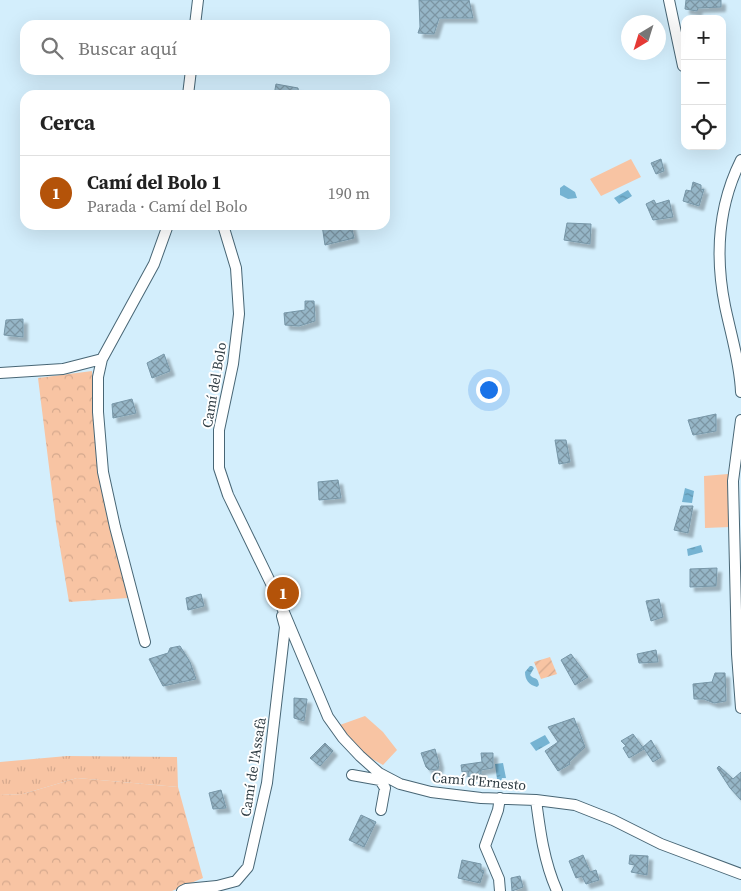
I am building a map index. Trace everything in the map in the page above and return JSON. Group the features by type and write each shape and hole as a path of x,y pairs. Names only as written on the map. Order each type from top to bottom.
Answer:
{"street":[{"path":"196,20 198,0"},
{"path":"669,0 682,60"},
{"path":"188,90 190,75"},
{"path":"741,160 725,202 720,226 718,262 724,304 741,376 741,392"},
{"path":"145,642 115,527 104,472 98,403 98,377 102,359 154,264 166,230"},
{"name":"Camí del Bolo","path":"225,230 236,268 239,314 234,364 219,430 219,468 228,495 278,598"},
{"path":"0,373 63,369 102,359"},
{"path":"741,420 733,481 737,654 741,708"},
{"name":"Camí d'Ernesto","path":"278,598 328,717 343,738 379,773 396,782 431,792 575,805 613,820 661,844 741,874"},
{"name":"Camí de l'Assafà","path":"182,891 236,881 248,867 267,783 285,628 278,598"},
{"path":"352,775 396,782"},
{"path":"380,780 385,788 381,810"},
{"path":"500,798 498,810 485,846 499,879 500,891"},
{"path":"536,800 540,839 550,876 557,891"}],"green space":[{"path":"631,159 641,177 601,196 590,179"},
{"path":"92,371 96,436 103,495 128,598 69,602 56,523 38,378"},
{"path":"728,474 730,527 705,528 704,476"},
{"path":"550,657 557,674 541,679 534,662"},
{"path":"365,716 383,732 397,750 383,765 365,755 337,726"},
{"path":"67,756 177,757 178,787 77,778 23,794 0,795 0,762"},
{"path":"77,778 178,787 203,878 172,891 0,891 0,795 23,794"}],"water":[{"path":"564,185 575,192 577,198 568,199 560,195 560,188"},
{"path":"628,190 632,196 619,204 614,198"},
{"path":"685,488 694,491 692,503 682,502"},
{"path":"701,545 703,552 688,556 687,549"},
{"path":"530,666 534,668 530,675 538,680 539,685 537,687 528,682 526,677 525,672"},
{"path":"545,735 550,743 536,751 530,743"},
{"path":"503,763 506,778 502,778 501,781 497,779 495,764"}],"building":[{"path":"419,0 469,0 473,18 439,18 434,34 418,33 420,27"},
{"path":"686,0 721,0 721,7 698,8 697,11 685,9"},
{"path":"276,84 298,88 298,90 275,90"},
{"path":"661,159 664,171 656,174 651,163"},
{"path":"693,182 701,185 701,190 704,189 699,206 683,201 686,190 691,191"},
{"path":"654,200 656,204 669,200 673,217 653,220 646,204"},
{"path":"567,223 591,224 590,244 564,240"},
{"path":"323,230 352,230 354,238 325,245"},
{"path":"305,301 314,301 315,321 299,326 285,325 284,313 305,310"},
{"path":"23,319 23,337 4,335 6,320"},
{"path":"164,354 170,371 152,378 147,363"},
{"path":"132,399 136,413 113,418 112,404"},
{"path":"716,414 716,431 693,435 688,420"},
{"path":"555,440 566,440 570,462 559,464"},
{"path":"338,480 341,498 319,500 318,482"},
{"path":"681,506 693,506 688,533 674,530"},
{"path":"717,568 716,586 690,587 690,569"},
{"path":"201,594 204,606 188,610 186,598"},
{"path":"659,599 663,617 651,621 646,601"},
{"path":"180,646 190,662 196,679 163,686 149,659 168,653 170,648"},
{"path":"656,650 658,662 639,663 637,654"},
{"path":"571,654 588,677 575,685 561,660"},
{"path":"715,673 725,673 726,701 714,703 704,699 694,699 693,684 712,682"},
{"path":"294,698 307,699 304,721 294,718"},
{"path":"574,718 585,747 569,762 570,764 558,771 545,751 558,742 548,727"},
{"path":"633,734 644,749 629,758 623,748 626,746 621,741"},
{"path":"651,740 661,757 653,762 643,747"},
{"path":"325,743 333,751 320,766 310,758"},
{"path":"435,749 439,764 438,769 429,770 421,753"},
{"path":"481,753 493,753 493,768 481,770 481,774 468,777 468,771 462,772 461,765 482,762"},
{"path":"719,766 733,779 741,772 741,800 730,788 717,768"},
{"path":"221,790 226,808 213,809 209,793"},
{"path":"361,815 376,822 364,847 349,840"},
{"path":"583,855 590,872 596,870 599,880 586,884 582,876 576,878 569,861"},
{"path":"630,855 648,856 647,875 631,872 635,865 629,864"},
{"path":"462,860 481,864 481,870 484,871 480,883 458,878"},
{"path":"520,876 523,887 512,891 511,878"}],"place":[{"name":"Camí del Bolo 1","path":"283,593"}]}
